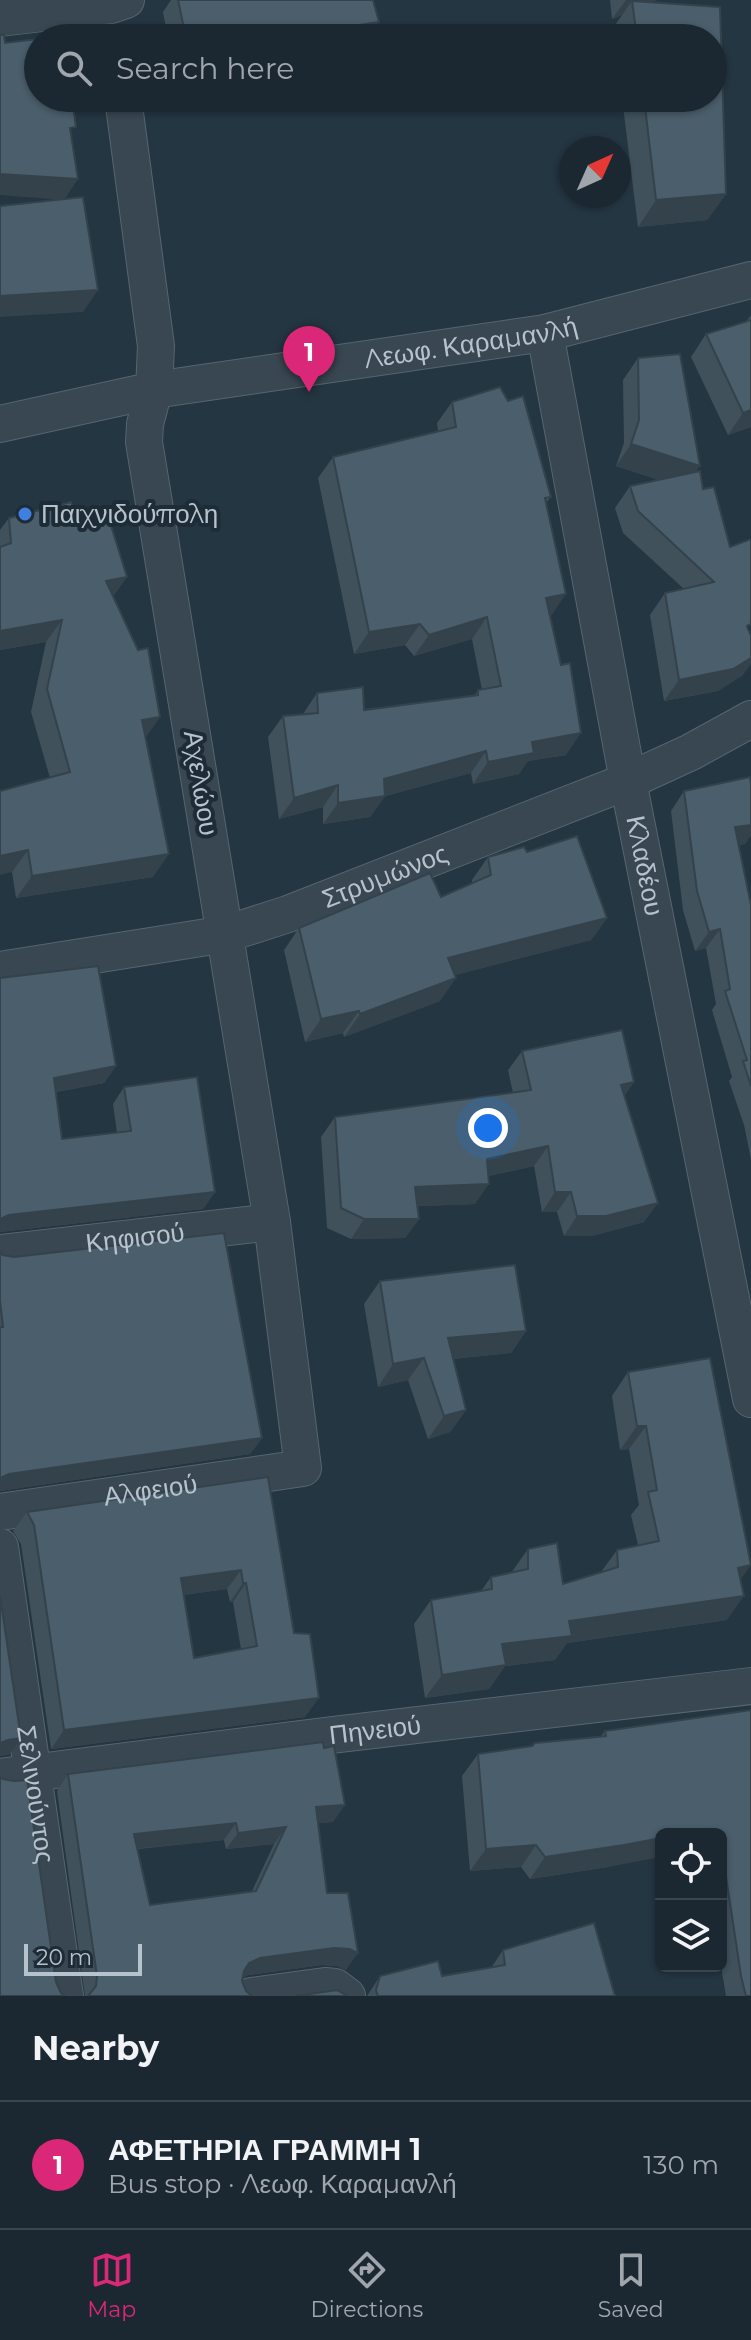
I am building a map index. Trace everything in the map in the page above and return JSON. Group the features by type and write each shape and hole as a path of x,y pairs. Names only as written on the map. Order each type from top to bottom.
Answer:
{"street":[{"path":"0,18 117,14"},
{"name":"Αχελώου","path":"125,112 156,346 154,390 145,424 144,442 272,1222 303,1468"},
{"name":"Λεωφ. Καραμανλή","path":"0,424 154,390 545,333 751,280"},
{"name":"Κλαδέου","path":"545,333 628,781 751,1399"},
{"name":"Στρυμώνος","path":"0,970 226,934 288,914 628,781 691,752 751,719"},
{"name":"Κηφισού","path":"0,1253 272,1222"},
{"name":"Αλφειού","path":"0,1512 303,1468"},
{"name":"Σελινούντος","path":"0,1547 16,1775 65,1996"},
{"name":"Πηνειού","path":"16,1775 751,1686"},
{"path":"251,1996 325,1986 335,1987 346,1995"}],"building":[{"path":"178,0 373,0 379,22 366,24 183,24"},
{"path":"632,1 720,7 721,24 635,24"},
{"path":"0,35 4,35 5,43 24,41 24,112 74,112 76,127 70,128 78,179 0,174"},
{"path":"646,112 723,112 726,194 656,200"},
{"path":"83,197 98,290 0,296 0,206"},
{"path":"751,320 751,410 743,413 706,334"},
{"path":"680,354 700,466 631,444 639,420 638,358"},
{"path":"500,387 508,401 523,396 551,497 545,498 566,594 546,598 561,665 570,663 581,733 532,742 534,753 488,762 486,751 384,779 385,796 338,803 338,785 294,798 283,716 318,713 317,693 363,687 364,710 478,695 478,690 501,686 487,617 429,635 420,624 369,632 333,457 456,427 452,402"},
{"path":"700,471 703,489 714,487 730,547 751,539 751,624 747,626 751,636 751,658 733,669 679,680 665,593 714,582 638,511 630,486"},
{"path":"71,502 78,521 109,519 127,577 106,581 138,650 148,648 160,717 142,720 169,854 32,876 28,850 0,856 0,791 70,772 47,689 62,620 0,631 0,547 11,543 9,518"},
{"path":"750,777 751,825 735,827 751,905 751,1086 743,1061 747,1060 725,991 730,989 720,929 709,932 697,891 684,791"},
{"path":"577,836 607,918 448,958 456,978 360,1014 359,1011 321,1019 299,928 430,873 441,897 491,875 488,857 524,847 527,852"},
{"path":"98,966 116,1066 54,1078 62,1139 131,1131 124,1087 197,1077 215,1192 9,1215 0,1219 0,978"},
{"path":"622,1030 634,1082 621,1085 658,1203 606,1216 577,1216 571,1192 555,1192 548,1146 487,1159 489,1184 415,1187 419,1219 364,1219 341,1208 335,1117 531,1090 522,1051"},
{"path":"224,1233 262,1438 9,1474 0,1478 0,1327 3,1327 0,1252 14,1257"},
{"path":"515,1265 526,1331 448,1338 466,1410 444,1416 424,1358 393,1364 380,1281"},
{"path":"710,1358 751,1565 738,1568 744,1596 569,1621 572,1636 502,1644 506,1665 442,1675 431,1600 492,1589 491,1577 528,1569 528,1549 557,1543 563,1584 618,1567 617,1550 659,1541 648,1492 657,1490 646,1426 637,1426 628,1372"},
{"path":"268,1477 294,1633 310,1634 319,1698 64,1730 34,1525 27,1512","holes":["241,1570 243,1583 246,1583 257,1646 194,1658 181,1578"]},
{"path":"0,1596 21,1738 0,1743"},
{"path":"751,1710 751,1996 746,1996 741,1976 727,1884 727,1828 655,1828 655,1839 545,1857 536,1845 486,1849 478,1754 535,1743 606,1736 605,1731"},
{"path":"323,1742 324,1748 334,1746 345,1805 316,1807 327,1893 348,1893 358,1953 334,1948 260,1958 249,1963 244,1971 242,1981 252,1996 88,1996 96,1986 97,1976 68,1774","holes":["236,1823 238,1833 286,1827 256,1891 150,1905 134,1834"]},
{"path":"0,1777 14,1781 27,1780 56,1982 65,1996 0,1996"},
{"path":"594,1923 615,1996 378,1996 376,1990 380,1976 438,1961 442,1976 505,1965 503,1950"},
{"path":"337,1990 348,1996 296,1996"}],"place":[{"name":"ΑΦΕΤΗΡΙΑ ΓΡΑΜΜΗ 1","path":"309,392"},
{"name":"Παιχνιδούπολη","path":"25,514"}]}
